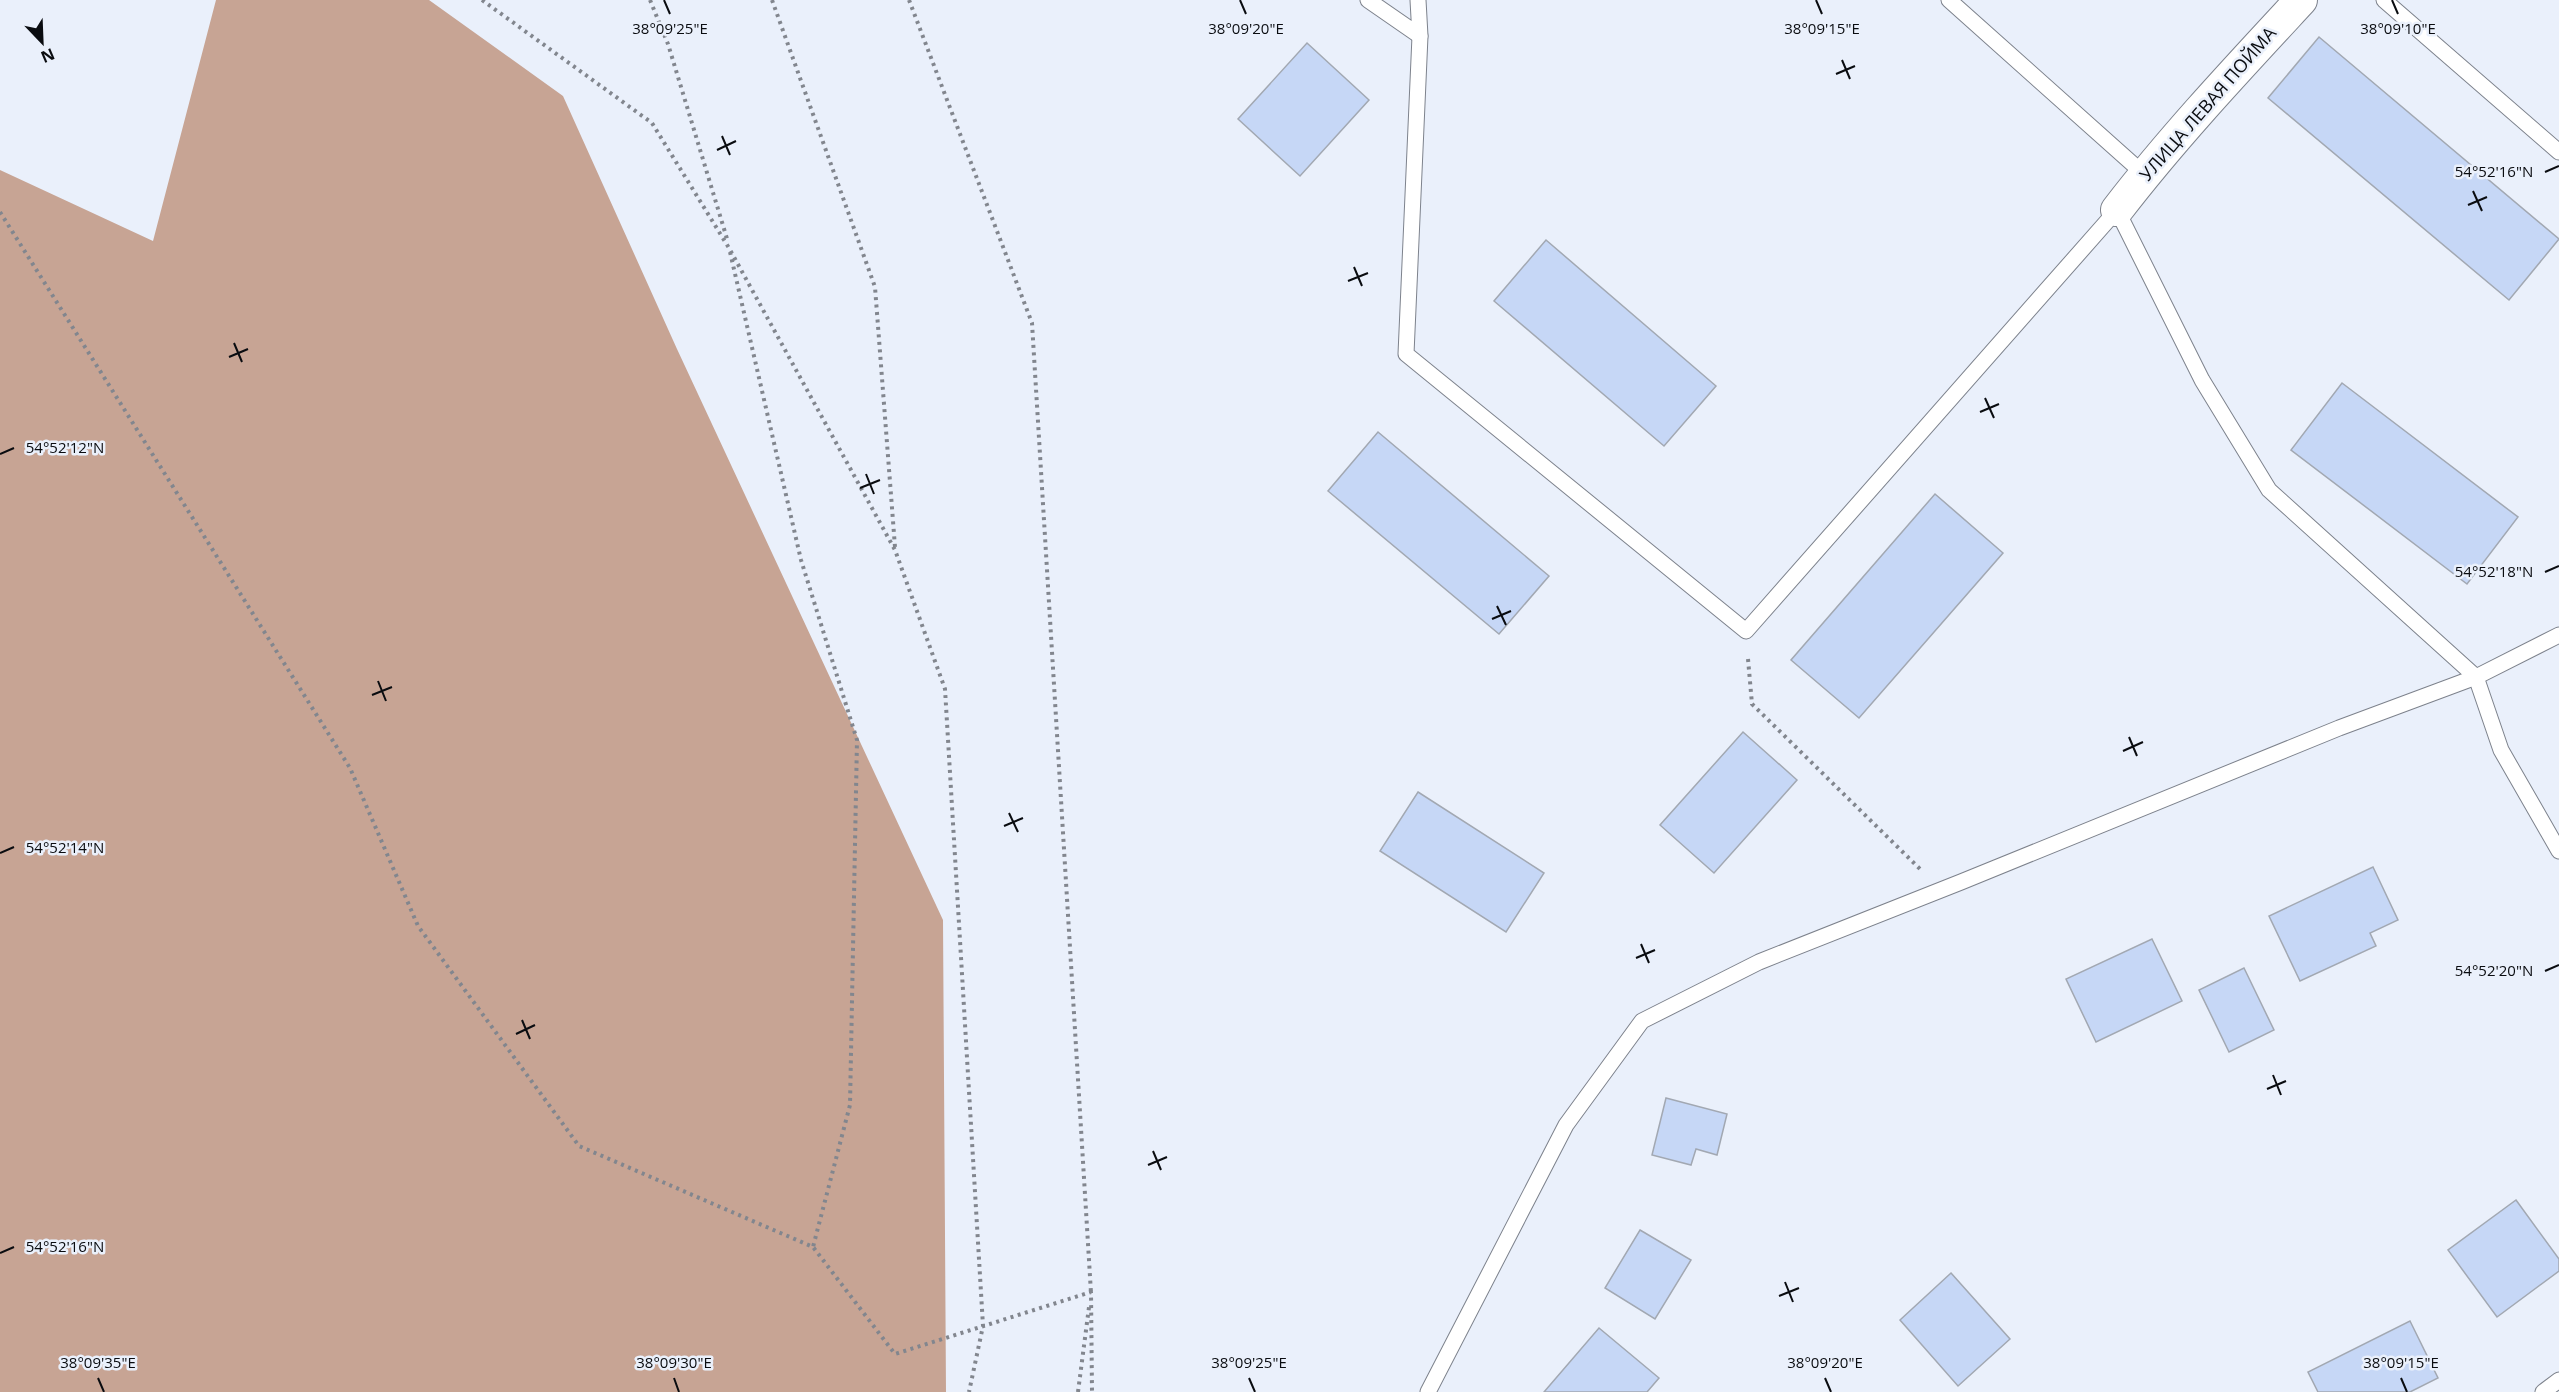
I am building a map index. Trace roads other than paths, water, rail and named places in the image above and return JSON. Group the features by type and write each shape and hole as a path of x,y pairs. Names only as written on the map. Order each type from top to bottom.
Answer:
{"street":[{"name":"УЛИЦА ЛЕВАЯ ПОЙМА","path":"2118,210 2145,175 2301,0"}],"lane":[{"path":"1368,0 1420,36"},
{"path":"1418,0 1420,36 1406,354 1746,631 2118,210 2202,380 2269,490 2476,677 2501,750 2559,851"},
{"path":"1949,0 2145,175"},
{"path":"2384,0 2559,152"},
{"path":"1428,1392 1566,1125 1642,1021 1759,962 2339,728 2476,677 2559,635"},
{"path":"2543,1392 2559,1380"}]}
